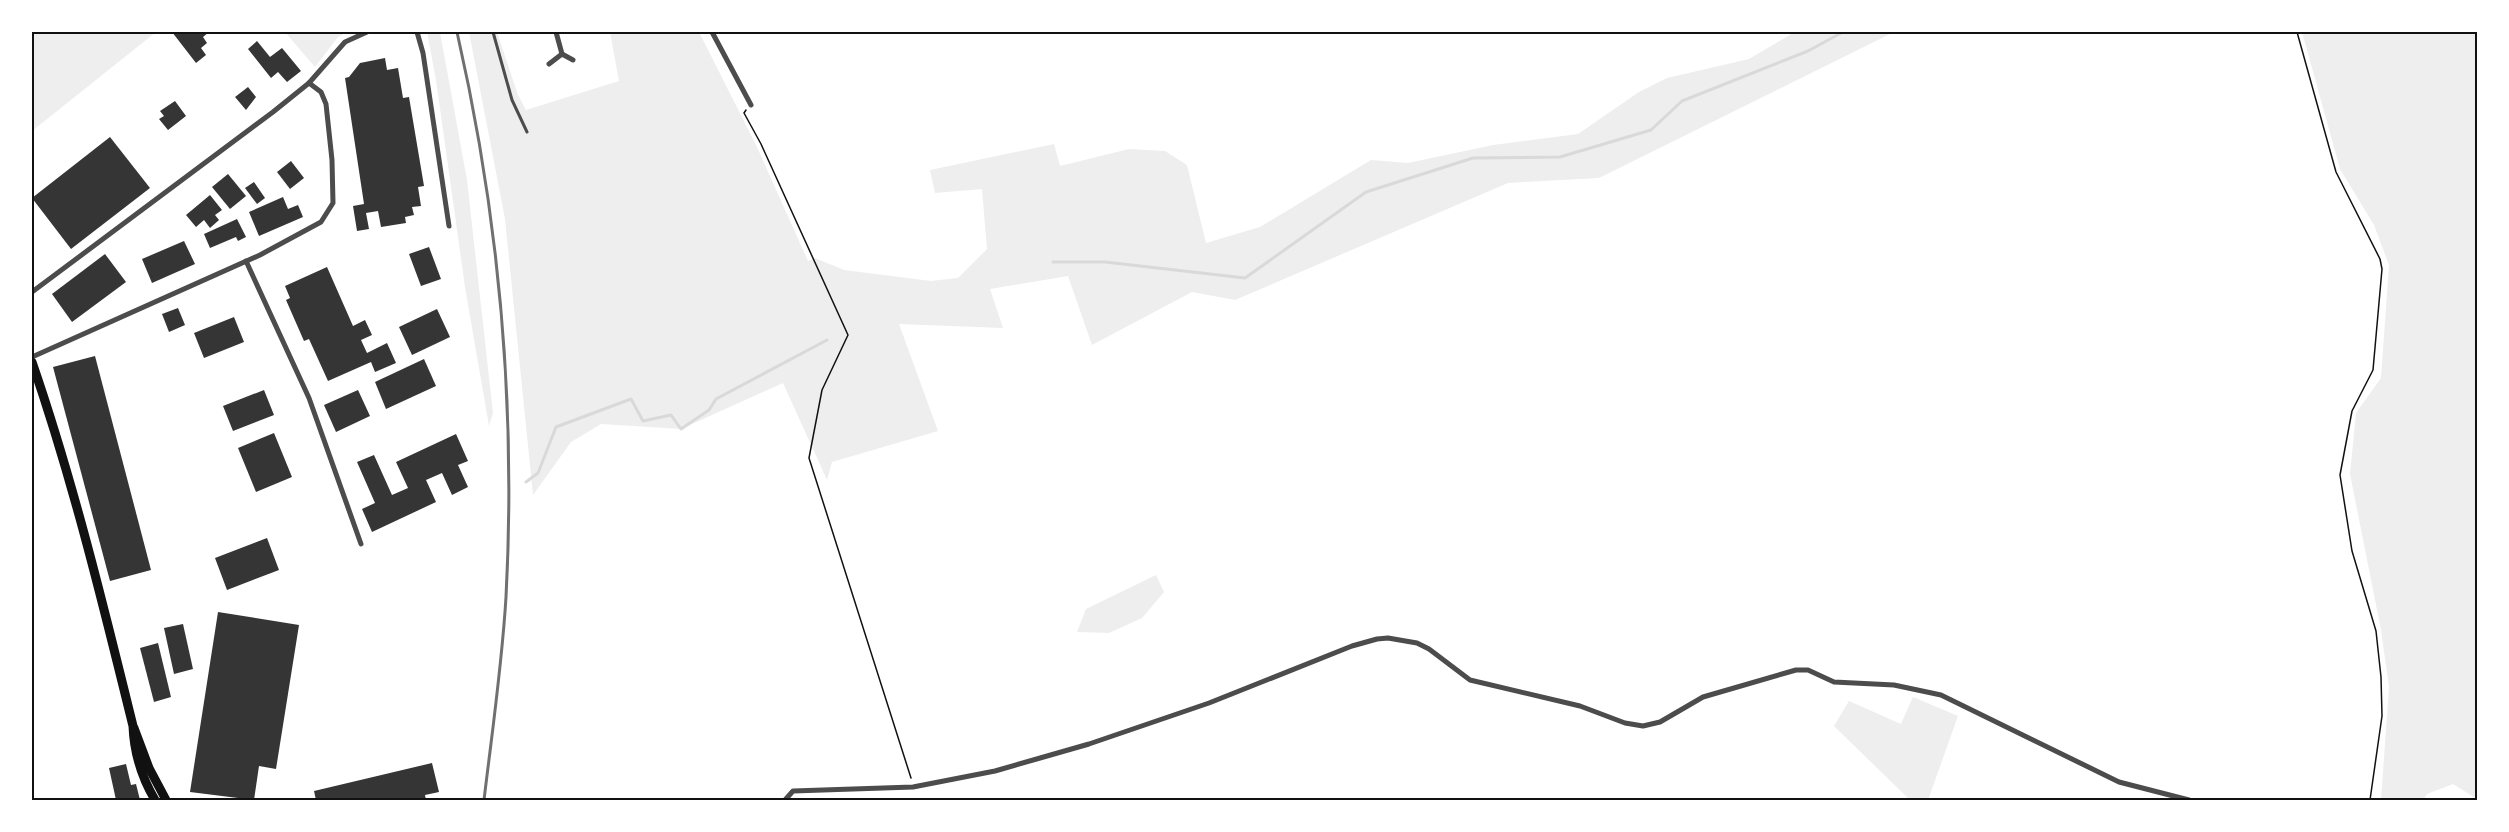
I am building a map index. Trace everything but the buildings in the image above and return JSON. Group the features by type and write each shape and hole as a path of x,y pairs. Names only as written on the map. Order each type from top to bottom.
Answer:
{"main road":[{"path":"32,362 59,442 133,726 149,768 166,801"},
{"path":"133,726 133,740 148,788 155,801"}],"street":[{"path":"32,292 156,201 309,83 345,42 367,32"},
{"path":"417,32 423,53 449,226"},
{"path":"556,32 562,54 573,60"},
{"path":"712,32 751,105"},
{"path":"549,64 562,54"},
{"path":"32,357 246,261 298,236 321,222 333,203 332,160 326,104 321,92 309,83"},
{"path":"246,261 309,398 361,544"},
{"path":"785,801 793,790 914,787 995,771 1089,744 1209,703 1352,646 1388,638 1429,649 1470,680 1580,706 1625,723 1643,726 1660,722 1703,697 1796,670 1808,670 1834,682 1894,685 1941,695 2119,782 2189,801"},
{"path":"148,788 149,801"}],"lane":[{"path":"493,32 512,100 527,132"}],"path":[{"path":"2297,32 2336,172 2380,259 2382,269 2373,370 2352,411 2340,476 2352,551 2376,631 2381,677 2382,716 2370,801"},
{"path":"751,105 744,113 761,144 848,336 822,390 809,458 914,787"}],"shaded area":[{"path":"32,32 156,32 32,131"},
{"path":"285,32 347,32 338,37 315,67"},
{"path":"427,32 440,32 467,180 493,413 489,426 465,287 436,80"},
{"path":"469,32 497,32 518,95 526,110 619,81 610,32 699,32 757,147 808,261 815,258 844,270 931,281 958,278 987,249 982,189 935,193 930,170 1054,144 1060,166 1129,149 1165,151 1187,165 1206,243 1260,227 1371,160 1408,163 1493,145 1578,134 1639,92 1667,78 1749,59 1795,32 1894,32 1599,178 1508,183 1235,300 1192,292 1092,345 1068,276 990,289 1003,328 899,324 938,431 832,462 827,480 783,383 681,429 601,424 571,442 533,495 505,219"},
{"path":"2302,32 2477,32 2477,799 2453,784 2427,794 2423,800 2381,800 2389,687 2381,630 2350,474 2356,413 2381,378 2389,265 2374,225 2340,169"},
{"path":"1156,575 1164,592 1142,618 1109,633 1077,632 1086,609"},
{"path":"1913,697 1958,716 1928,800 1910,800 1834,726 1849,701 1901,724"}],"waterway":[{"path":"1053,262 1105,262 1245,278 1366,192 1473,158 1560,157 1651,130 1682,101 1808,51 1843,32"},
{"path":"526,482 538,473 556,427 631,399 643,421 671,415 681,429 709,410 716,399 827,340"}],"railway":[{"path":"457,32 472,101 494,242 506,384 508,455 506,597 484,800"}]}
